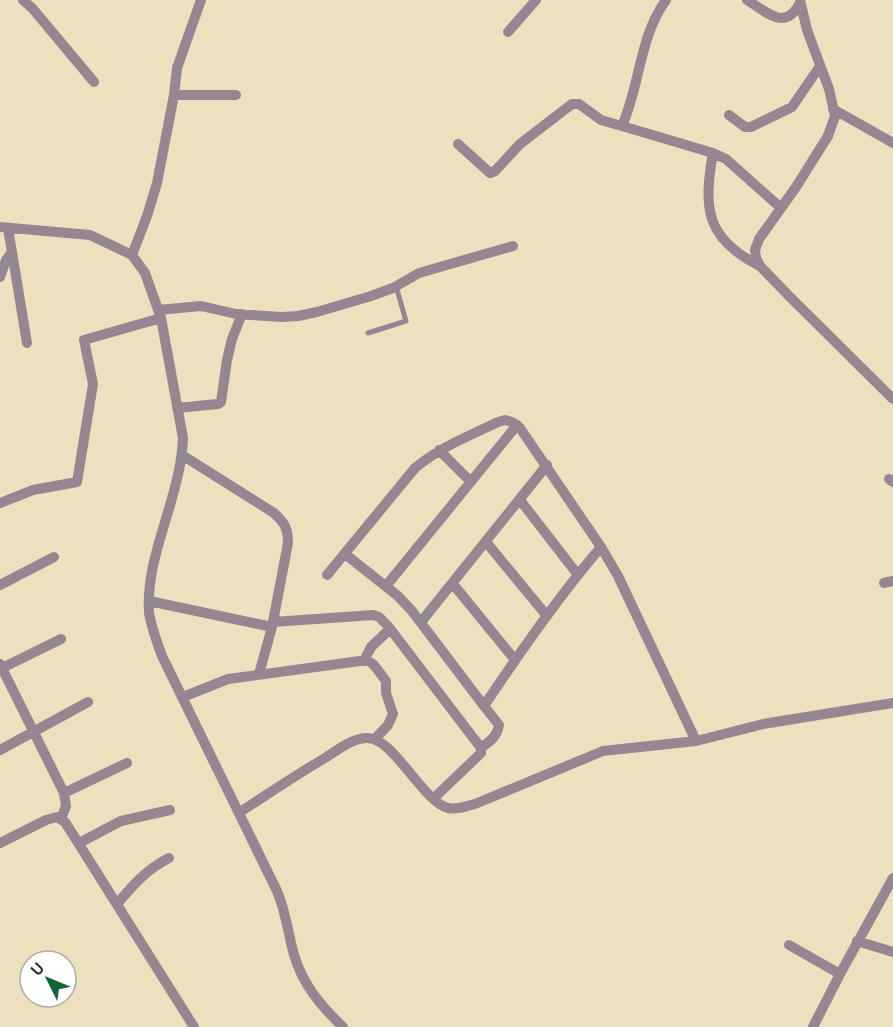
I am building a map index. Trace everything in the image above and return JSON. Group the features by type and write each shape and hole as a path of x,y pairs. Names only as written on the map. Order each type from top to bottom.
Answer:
{"street":[{"path":"23,0 94,82"},
{"path":"132,255 157,183 177,68 201,0"},
{"path":"508,32 536,0"},
{"path":"622,126 630,105 647,38 655,17 666,0"},
{"path":"747,0 784,20 797,11 800,2"},
{"path":"760,266 756,258 757,244 828,136 833,124 829,89 807,30 800,2"},
{"path":"729,115 745,127 751,128 788,110 820,66"},
{"path":"174,95 236,95"},
{"path":"458,144 490,173 495,171 520,144 573,104 579,104 601,120 713,153 726,159 781,207"},
{"path":"833,109 893,143"},
{"path":"713,153 709,185 713,224 718,235 743,257 760,266 890,392"},
{"path":"27,343 12,252 4,228 90,235 132,255 145,273 160,314 183,438 178,481 159,545 149,601 153,633 282,903 293,953 301,975 321,1005 343,1027"},
{"path":"0,503 33,490 77,482 93,384 84,340 160,314 201,306 242,314 282,317 317,312 371,297 419,273 513,246"},
{"path":"0,277 6,260 12,252"},
{"path":"177,408 221,402 232,339 242,314"},
{"path":"327,575 415,468 439,450 498,422 505,420 517,425 547,465 618,576 696,741"},
{"path":"386,586 517,425"},
{"path":"439,450 471,482"},
{"path":"182,454 274,513 288,531 288,543 272,625 259,674"},
{"path":"421,622 547,465"},
{"path":"519,500 578,575"},
{"path":"486,542 547,616"},
{"path":"484,706 547,616 601,547"},
{"path":"345,554 386,586 421,622 499,725 492,741 482,748 481,753 434,798"},
{"path":"0,585 54,557"},
{"path":"453,584 515,660"},
{"path":"149,601 272,625 373,615 379,617 482,748"},
{"path":"364,661 371,647 390,629"},
{"path":"61,639 1,667 64,793 66,806 61,819"},
{"path":"183,697 228,679 364,661 374,665 386,681 386,693 393,714 388,725 375,739"},
{"path":"0,750 88,702"},
{"path":"240,812 345,746 364,738 381,741 434,798 449,808 464,807 603,751 696,741 763,724 893,703"},
{"path":"64,793 127,763"},
{"path":"79,843 121,821 170,810"},
{"path":"0,843 46,820 57,817 61,819 79,843 194,1027"},
{"path":"117,904 140,876 169,858"},
{"path":"813,1027 857,941 893,878"},
{"path":"857,941 893,952"},
{"path":"789,945 840,974"}],"lane":[{"path":"368,333 406,320 396,286"}]}
